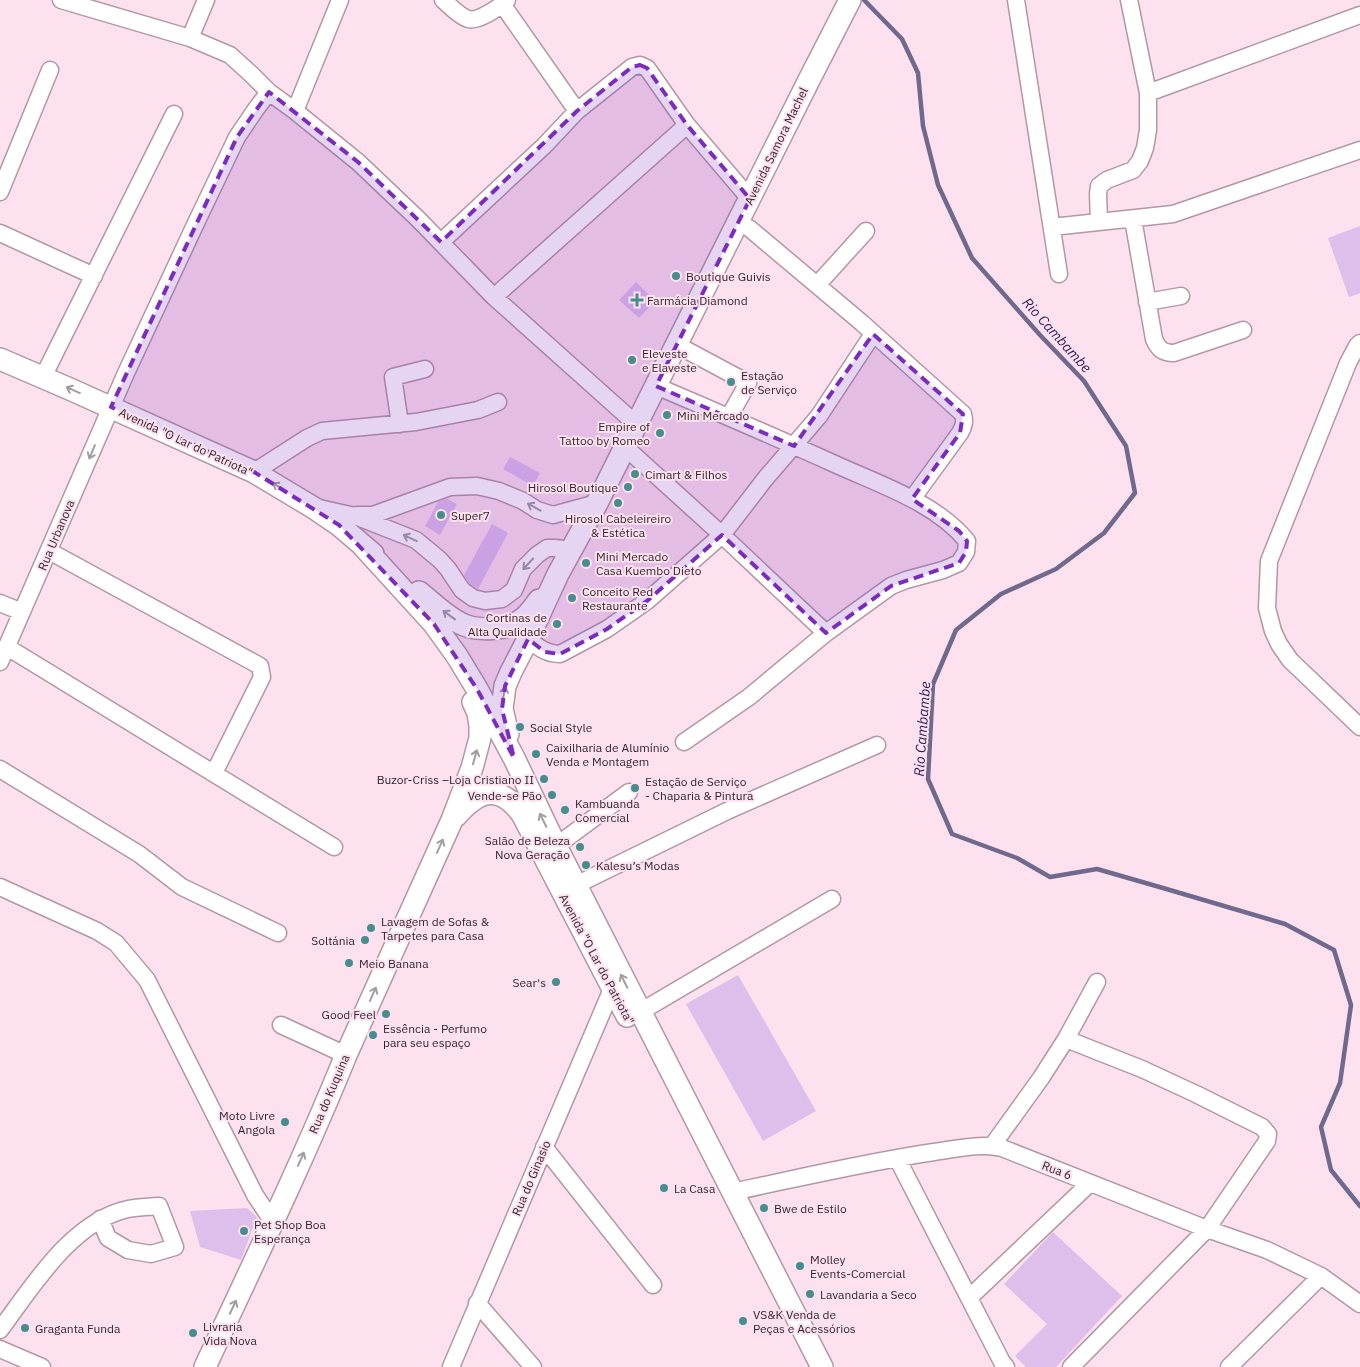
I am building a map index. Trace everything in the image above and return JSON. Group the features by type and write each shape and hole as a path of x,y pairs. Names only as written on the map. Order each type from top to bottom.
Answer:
{"main road":[{"name":"Avenida Samora Machel","path":"558,574 597,503 850,0"},
{"name":"Avenida \"O Lar do Patriota\"","path":"0,359 254,472 339,525 451,618 464,625 498,628 522,620 532,610 558,574"},
{"name":"Avenida \"O Lar do Patriota\"","path":"362,545 434,624 477,688 822,1367"},
{"path":"514,758 502,708 505,686 558,574"},
{"name":"Avenida \"O Lar do Patriota\"","path":"434,624 478,712 480,726 480,738 476,753 452,820"},
{"name":"Avenida \"O Lar do Patriota\"","path":"452,820 472,799 494,793 501,795 522,814 724,1201 808,1367"},
{"name":"Rua do Kuquina","path":"205,1367 273,1222 452,820"}],"street":[{"path":"61,0 190,38 230,56 252,74 269,92 358,162 441,242 494,297 636,424"},
{"path":"190,38 206,0"},
{"path":"295,111 340,0"},
{"path":"443,0 462,16 473,20 505,2 577,111"},
{"path":"1016,0 1059,274"},
{"path":"1099,222 1098,194 1100,186 1108,180 1133,170 1140,161 1145,148 1148,130 1148,94 1129,0"},
{"path":"1148,94 1360,15"},
{"path":"441,242 544,146 577,111 632,67 640,65 647,68 687,125 750,199"},
{"path":"0,192 50,70"},
{"name":"Rua Urbanova","path":"3,655 111,407 191,234 237,137 269,92"},
{"path":"43,377 174,114"},
{"path":"494,297 687,125"},
{"path":"1052,227 1173,214 1360,150"},
{"path":"1133,219 1156,346 1166,353 1174,353 1243,330"},
{"path":"749,228 818,285 963,414 965,420 963,428 912,499"},
{"path":"818,285 866,231"},
{"path":"0,233 94,276"},
{"path":"1147,302 1181,296"},
{"path":"528,640 545,652 560,654 599,633 648,601 722,535 765,479 819,416 873,334"},
{"path":"1360,343 1348,363 1269,561 1267,608 1279,644 1290,660 1360,727"},
{"path":"677,345 748,383 729,417"},
{"path":"400,424 393,377 425,369"},
{"path":"656,386 912,499 959,531 967,541 966,552 959,563 943,570 891,586 826,633 749,697 684,742"},
{"path":"254,472 307,438 322,431 416,422 478,410 498,402"},
{"path":"625,447 826,633"},
{"path":"355,516 373,515 450,487 477,486 499,491 523,501 537,510 553,515 597,503"},
{"path":"314,508 355,516 416,540 440,560 462,590 473,598 485,601 502,599 514,590 523,569 547,548 563,549 570,553"},
{"path":"49,551 260,666 262,678 214,773"},
{"path":"0,603 22,612"},
{"path":"3,655 214,773 334,847"},
{"path":"576,885 727,811 878,745"},
{"path":"0,769 139,854 182,887 278,933"},
{"path":"556,846 629,792"},
{"path":"0,887 97,931 116,943 147,980 255,1195 273,1222"},
{"path":"640,1012 832,898"},
{"path":"992,1146 1041,1078 1066,1039 1096,982"},
{"name":"Rua do Ginasio","path":"451,1367 612,989"},
{"path":"281,1025 346,1056"},
{"path":"1066,1039 1142,1068 1262,1127 1268,1134 1267,1141 1207,1229 1071,1367"},
{"name":"Rua 6","path":"732,1192 897,1158 977,1146 992,1146 1002,1148 1207,1229 1267,1250 1321,1276 1360,1304"},
{"path":"544,1147 653,1285"},
{"path":"897,1158 969,1298 1000,1365"},
{"path":"969,1298 1090,1183"},
{"path":"0,1330 65,1246 100,1220"},
{"path":"1229,1367 1321,1276"},
{"path":"477,1303 533,1367"},
{"path":"0,1349 42,1367"}],"highlighted area":[{"path":"640,65 647,68 687,125 750,199 656,386 794,446 873,334 963,414 960,433 912,499 959,531 967,541 966,552 959,563 891,586 826,633 722,535 647,601 607,629 560,654 545,652 528,639 505,686 502,709 514,758 477,689 434,624 339,525 254,472 111,407 237,137 269,92 358,162 441,242 577,111 632,67"}],"building":[{"path":"1360,226 1360,293 1349,297 1328,238"},
{"name":"Farmácia Diamond","path":"636,282 655,301 639,318 619,300"},
{"path":"510,457 540,473 533,486 503,469"},
{"name":"Super7","path":"447,499 457,504 440,535 425,526 438,502"},
{"path":"492,524 508,533 478,589 469,583 464,575"},
{"path":"738,975 816,1111 763,1141 686,1004"},
{"path":"247,1208 257,1217 241,1260 200,1247 190,1211"},
{"path":"1053,1232 1122,1296 1056,1367 1026,1367 1015,1356 1047,1324 1004,1284"}],"waterway":[{"name":"Rio Cambambe","path":"864,0 902,39 918,73 923,126 938,185 972,258 1040,335 1084,381 1126,446 1135,493 1104,533 1056,569 1001,594 956,630 933,684 928,779 952,834 1017,858 1050,877 1097,869 1285,924 1334,950 1351,1005 1340,1083 1321,1127 1331,1170 1360,1206"}],"place":[{"name":"Boutique Guivis","path":"676,276"},
{"name":"Farmácia Diamond","path":"637,300"},
{"name":"Eleveste e Elaveste","path":"632,360"},
{"name":"Estação de Serviço","path":"731,382"},
{"name":"Mini Mercado","path":"667,415"},
{"name":"Empire of Tattoo by Romeo","path":"660,433"},
{"name":"Cimart & Filhos","path":"635,474"},
{"name":"Hirosol Boutique","path":"628,487"},
{"name":"Hirosol Cabeleireiro & Estética","path":"618,503"},
{"name":"Super7","path":"441,515"},
{"name":"Mini Mercado Casa Kuembo Dieto","path":"586,563"},
{"name":"Conceito Red Restaurante","path":"572,598"},
{"name":"Cortinas de Alta Qualidade","path":"557,624"},
{"name":"Social Style","path":"520,727"},
{"name":"Caixilharia de Alumínio Venda e Montagem","path":"536,754"},
{"name":"Buzor-Criss –Loja Cristiano II","path":"544,779"},
{"name":"Estação de Serviço - Chaparia & Pintura","path":"635,788"},
{"name":"Vende-se Pão","path":"552,795"},
{"name":"Kambuanda Comercial","path":"565,810"},
{"name":"Salão de Beleza Nova Geração","path":"580,847"},
{"name":"Kalesu’s Modas","path":"586,865"},
{"name":"Lavagem de Sofas & Tarpetes para Casa","path":"371,928"},
{"name":"Soltánia","path":"365,940"},
{"name":"Meio Banana","path":"349,963"},
{"name":"Sear's","path":"556,982"},
{"name":"Good Feel","path":"386,1014"},
{"name":"Essência - Perfumo para seu espaço","path":"373,1035"},
{"name":"Moto Livre Angola","path":"285,1122"},
{"name":"La Casa","path":"664,1188"},
{"name":"Bwe de Estilo","path":"764,1208"},
{"name":"Pet Shop Boa Esperança","path":"244,1231"},
{"name":"Molley Events-Comercial","path":"800,1266"},
{"name":"Lavandaria a Seco","path":"810,1294"},
{"name":"VS&K Venda de Peças e Acessórios","path":"743,1321"},
{"name":"Graganta Funda","path":"25,1328"},
{"name":"Livraria Vida Nova","path":"193,1333"}]}
